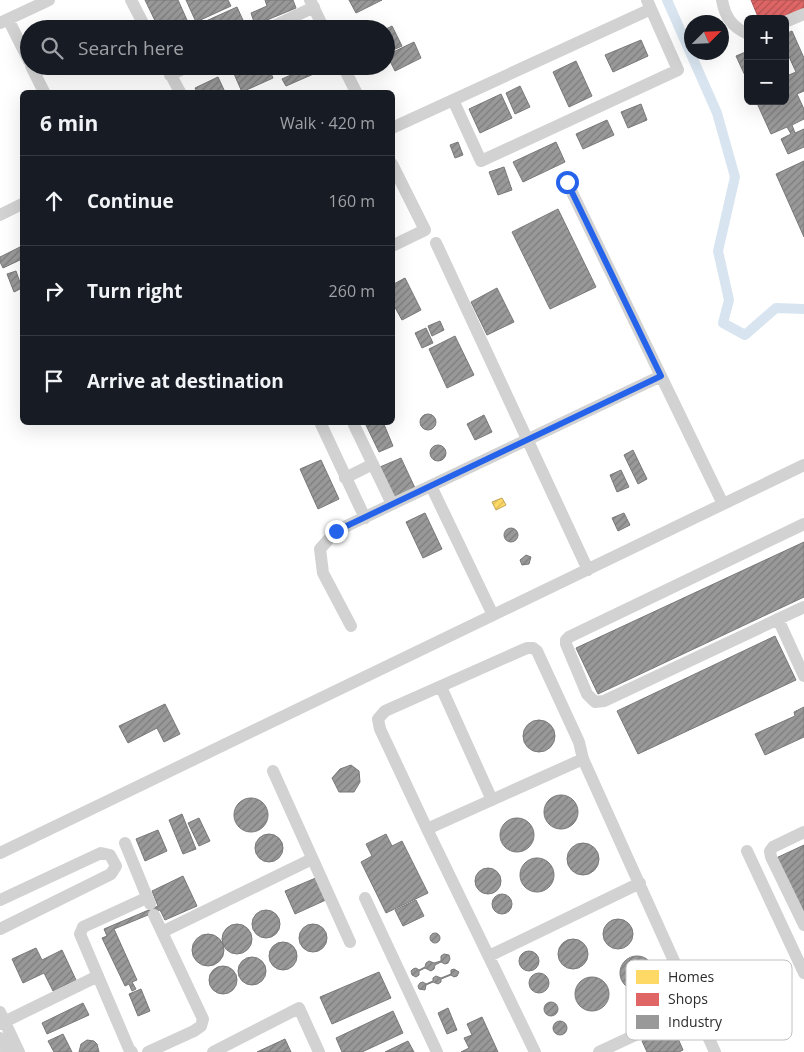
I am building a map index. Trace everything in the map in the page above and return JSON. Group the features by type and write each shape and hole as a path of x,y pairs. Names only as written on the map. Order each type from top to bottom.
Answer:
{"street":[{"path":"20,47 4,21 49,0"},
{"path":"131,0 141,20"},
{"path":"722,0 724,13 735,28 744,32"},
{"path":"283,20 312,3 320,20"},
{"path":"395,127 649,4 678,70 481,161 453,100"},
{"path":"789,20 804,14"},
{"path":"36,75 43,90"},
{"path":"170,75 179,90"},
{"path":"348,75 355,90"},
{"path":"395,169 425,230 395,245"},
{"path":"567,182 723,504"},
{"path":"0,215 20,205"},
{"path":"436,243 588,570"},
{"path":"350,626 323,573 320,549 336,531 661,376"},
{"path":"321,425 365,518"},
{"path":"354,425 392,504"},
{"path":"345,478 373,464"},
{"path":"0,853 804,465"},
{"path":"432,486 493,615"},
{"path":"804,524 569,637 566,640 566,644 587,694 595,702 604,701 804,607"},
{"path":"778,619 804,676"},
{"path":"536,1052 380,729 378,718 385,711 527,648 533,648 537,651 674,960"},
{"path":"441,687 492,800"},
{"path":"427,829 584,759"},
{"path":"272,771 350,942"},
{"path":"804,832 773,847 770,851 771,857 804,925"},
{"path":"125,843 149,906 202,1019 201,1026 194,1031 148,1052"},
{"path":"747,851 804,974"},
{"path":"0,900 101,853 110,855 116,866 111,874 0,929"},
{"path":"162,932 312,859"},
{"path":"489,956 640,883"},
{"path":"365,898 437,1052"},
{"path":"132,1052 80,934 80,930 149,906"},
{"path":"19,1052 2,1019 98,976"},
{"path":"213,1052 299,1008 319,1052"},
{"path":"0,1038 7,1052"},
{"path":"598,1052 626,1039"},
{"path":"710,1040 715,1052"}],"building: Homes":[{"path":"502,498 506,505 496,510 492,502"}],"building: Shops":[{"path":"751,0 804,0 804,10 789,17 789,15 757,15"}],"building: Industry":[{"path":"145,0 178,0 187,20 155,20"},
{"path":"186,0 228,0 231,6 200,20 195,20"},
{"path":"265,0 293,0 296,8 267,20 253,20 251,13 267,6"},
{"path":"349,0 382,0 356,13"},
{"path":"237,7 243,20 208,20"},
{"path":"792,31 804,58 804,91 797,94 804,109 804,119 792,125 795,133 804,129 804,147 788,154 781,139 791,134 787,127 771,134 758,105 789,105 789,75 796,72 789,57 789,32"},
{"path":"395,32 402,46 395,49"},
{"path":"641,40 648,56 613,72 605,55"},
{"path":"414,42 421,58 395,71 395,51"},
{"path":"744,53 744,73 736,56"},
{"path":"576,61 592,96 569,107 553,72"},
{"path":"235,75 272,75 273,78 246,90 241,90"},
{"path":"291,75 311,75 286,86 282,79"},
{"path":"218,77 224,90 196,90 195,88"},
{"path":"520,86 530,107 515,114 506,93"},
{"path":"501,94 512,118 480,133 469,109"},
{"path":"641,104 647,120 628,128 621,112"},
{"path":"607,120 614,135 583,149 576,134"},
{"path":"458,142 463,155 455,158 450,145"},
{"path":"556,142 565,162 523,182 513,162"},
{"path":"804,161 804,237 776,174"},
{"path":"504,167 512,190 498,195 489,172"},
{"path":"558,209 596,287 550,309 512,232"},
{"path":"20,247 20,260 3,268 0,257"},
{"path":"16,271 20,289 14,292 7,274"},
{"path":"405,278 421,310 402,320 395,307 395,283"},
{"path":"497,288 514,322 487,335 471,302"},
{"path":"440,321 444,330 432,336 428,326"},
{"path":"426,328 433,343 422,348 415,333"},
{"path":"455,336 474,375 447,388 429,349"},
{"path":"428,414 434,416 436,422 434,428 428,430 422,428 420,422 422,416"},
{"path":"484,415 492,432 475,440 467,424"},
{"path":"366,425 384,425 393,446 379,452"},
{"path":"438,445 444,447 446,453 444,459 438,461 432,459 430,453 432,447"},
{"path":"633,450 647,479 638,484 624,455"},
{"path":"401,458 415,488 394,498 380,467"},
{"path":"321,460 339,499 318,509 300,469"},
{"path":"621,470 629,487 617,492 610,475"},
{"path":"425,513 442,549 423,558 406,522"},
{"path":"624,513 630,525 618,531 612,518"},
{"path":"508,528 514,528 518,535 514,542 508,542 504,538 504,532"},
{"path":"804,542 804,597 598,694 576,648"},
{"path":"526,555 531,557 529,564 522,565 520,560"},
{"path":"775,636 796,680 638,754 617,711"},
{"path":"165,704 180,734 164,742 157,728 128,743 119,726"},
{"path":"804,707 804,737 765,755 755,734 795,716 794,712"},
{"path":"539,720 545,721 550,725 554,730 554,742 550,747 545,751 539,752 533,751 528,747 524,742 523,736 524,730 528,725 533,721"},
{"path":"351,765 359,771 360,782 354,792 339,792 332,778 340,769"},
{"path":"561,795 573,800 578,812 573,824 561,829 549,824 544,812 549,800"},
{"path":"251,798 263,803 268,815 263,827 251,832 239,827 234,815 239,803"},
{"path":"182,814 196,849 183,854 169,820"},
{"path":"199,818 210,841 199,846 188,823"},
{"path":"517,818 529,823 534,835 529,847 517,852 505,847 500,835 505,823"},
{"path":"158,830 167,851 145,861 136,839"},
{"path":"269,834 279,838 283,848 279,858 269,862 259,858 255,848 259,838"},
{"path":"386,834 392,846 402,841 428,893 386,913 361,862 372,856 366,844"},
{"path":"583,843 589,844 594,848 598,853 598,865 594,870 589,874 583,875 577,874 572,870 568,865 567,859 568,853 572,848 577,844"},
{"path":"804,845 804,921 774,859"},
{"path":"537,858 549,863 554,875 549,887 537,892 525,887 520,875 525,863"},
{"path":"488,868 497,872 501,881 497,890 488,894 479,890 475,881 479,872"},
{"path":"183,876 197,906 165,920 160,910 114,929 137,980 132,982 136,989 132,991 129,984 125,986 102,938 107,936 104,929 158,906 152,891"},
{"path":"318,877 328,899 295,914 285,891"},
{"path":"502,894 509,897 512,904 509,911 502,914 495,911 492,904 495,897"},
{"path":"416,900 424,916 403,926 395,910"},
{"path":"266,910 276,914 280,924 276,934 266,938 256,934 252,924 256,914"},
{"path":"618,919 624,920 632,928 632,940 624,948 618,949 612,948 604,940 603,934 604,928 612,920"},
{"path":"237,924 247,929 252,939 247,949 237,954 227,949 222,939 227,929"},
{"path":"313,924 323,928 327,938 323,948 313,952 303,948 299,938 303,928"},
{"path":"433,933 437,933 440,938 439,942 433,943 430,940 430,936"},
{"path":"208,934 214,935 219,939 223,944 223,956 219,961 214,965 208,966 202,965 197,961 193,956 192,950 193,944 197,939 202,935"},
{"path":"573,939 579,940 587,948 587,960 579,968 573,969 567,968 559,960 558,954 559,948 567,940"},
{"path":"283,942 293,946 297,956 293,966 283,970 273,966 269,956 273,946"},
{"path":"36,948 42,960 62,950 76,980 53,991 44,973 23,983 12,959"},
{"path":"529,951 536,954 539,961 536,968 529,971 522,968 519,961 522,954"},
{"path":"444,954 449,955 448,963 441,962 435,965 431,971 425,968 419,971 419,975 416,977 412,975 411,971 413,969 419,970 425,967 429,961 434,963 441,961 441,956"},
{"path":"637,956 647,960 627,960"},
{"path":"252,957 262,961 266,971 262,981 252,985 242,981 238,971 242,961"},
{"path":"626,960 626,986 620,973"},
{"path":"223,966 233,970 237,980 233,990 223,994 213,990 209,980 213,970"},
{"path":"454,969 459,972 457,976 451,975 441,979 441,982 438,984 433,982 426,985 425,990 419,989 420,983 426,984 433,981 433,978 436,976 441,978 451,974 451,970"},
{"path":"379,972 391,998 332,1024 320,997"},
{"path":"539,973 546,976 549,983 546,990 539,993 532,990 529,983 532,976"},
{"path":"592,977 604,982 609,994 604,1006 592,1011 580,1006 575,994 580,982"},
{"path":"141,989 150,1011 138,1016 129,994"},
{"path":"551,1002 556,1004 558,1009 556,1014 551,1016 546,1014 544,1009 546,1004"},
{"path":"83,1003 89,1015 47,1034 42,1023"},
{"path":"448,1008 457,1030 447,1034 438,1013"},
{"path":"393,1011 403,1033 362,1052 342,1052 336,1038"},
{"path":"482,1017 498,1052 461,1052 469,1048 464,1038 472,1035 467,1024"},
{"path":"560,1021 565,1023 567,1028 565,1033 560,1035 555,1033 553,1028 555,1023"},
{"path":"63,1034 72,1052 54,1052 48,1041"},
{"path":"285,1039 291,1052 257,1052"},
{"path":"87,1040 94,1041 97,1044 99,1052 79,1052 81,1044"},
{"path":"679,1040 683,1050 679,1052 647,1052 642,1041"},
{"path":"408,1041 414,1052 385,1052"}],"waterway":[{"path":"667,0 717,113 735,177 718,251 729,300 723,323 745,335 776,308 804,309"}],"route":[{"path":"336,531 661,376 567,182"}]}
